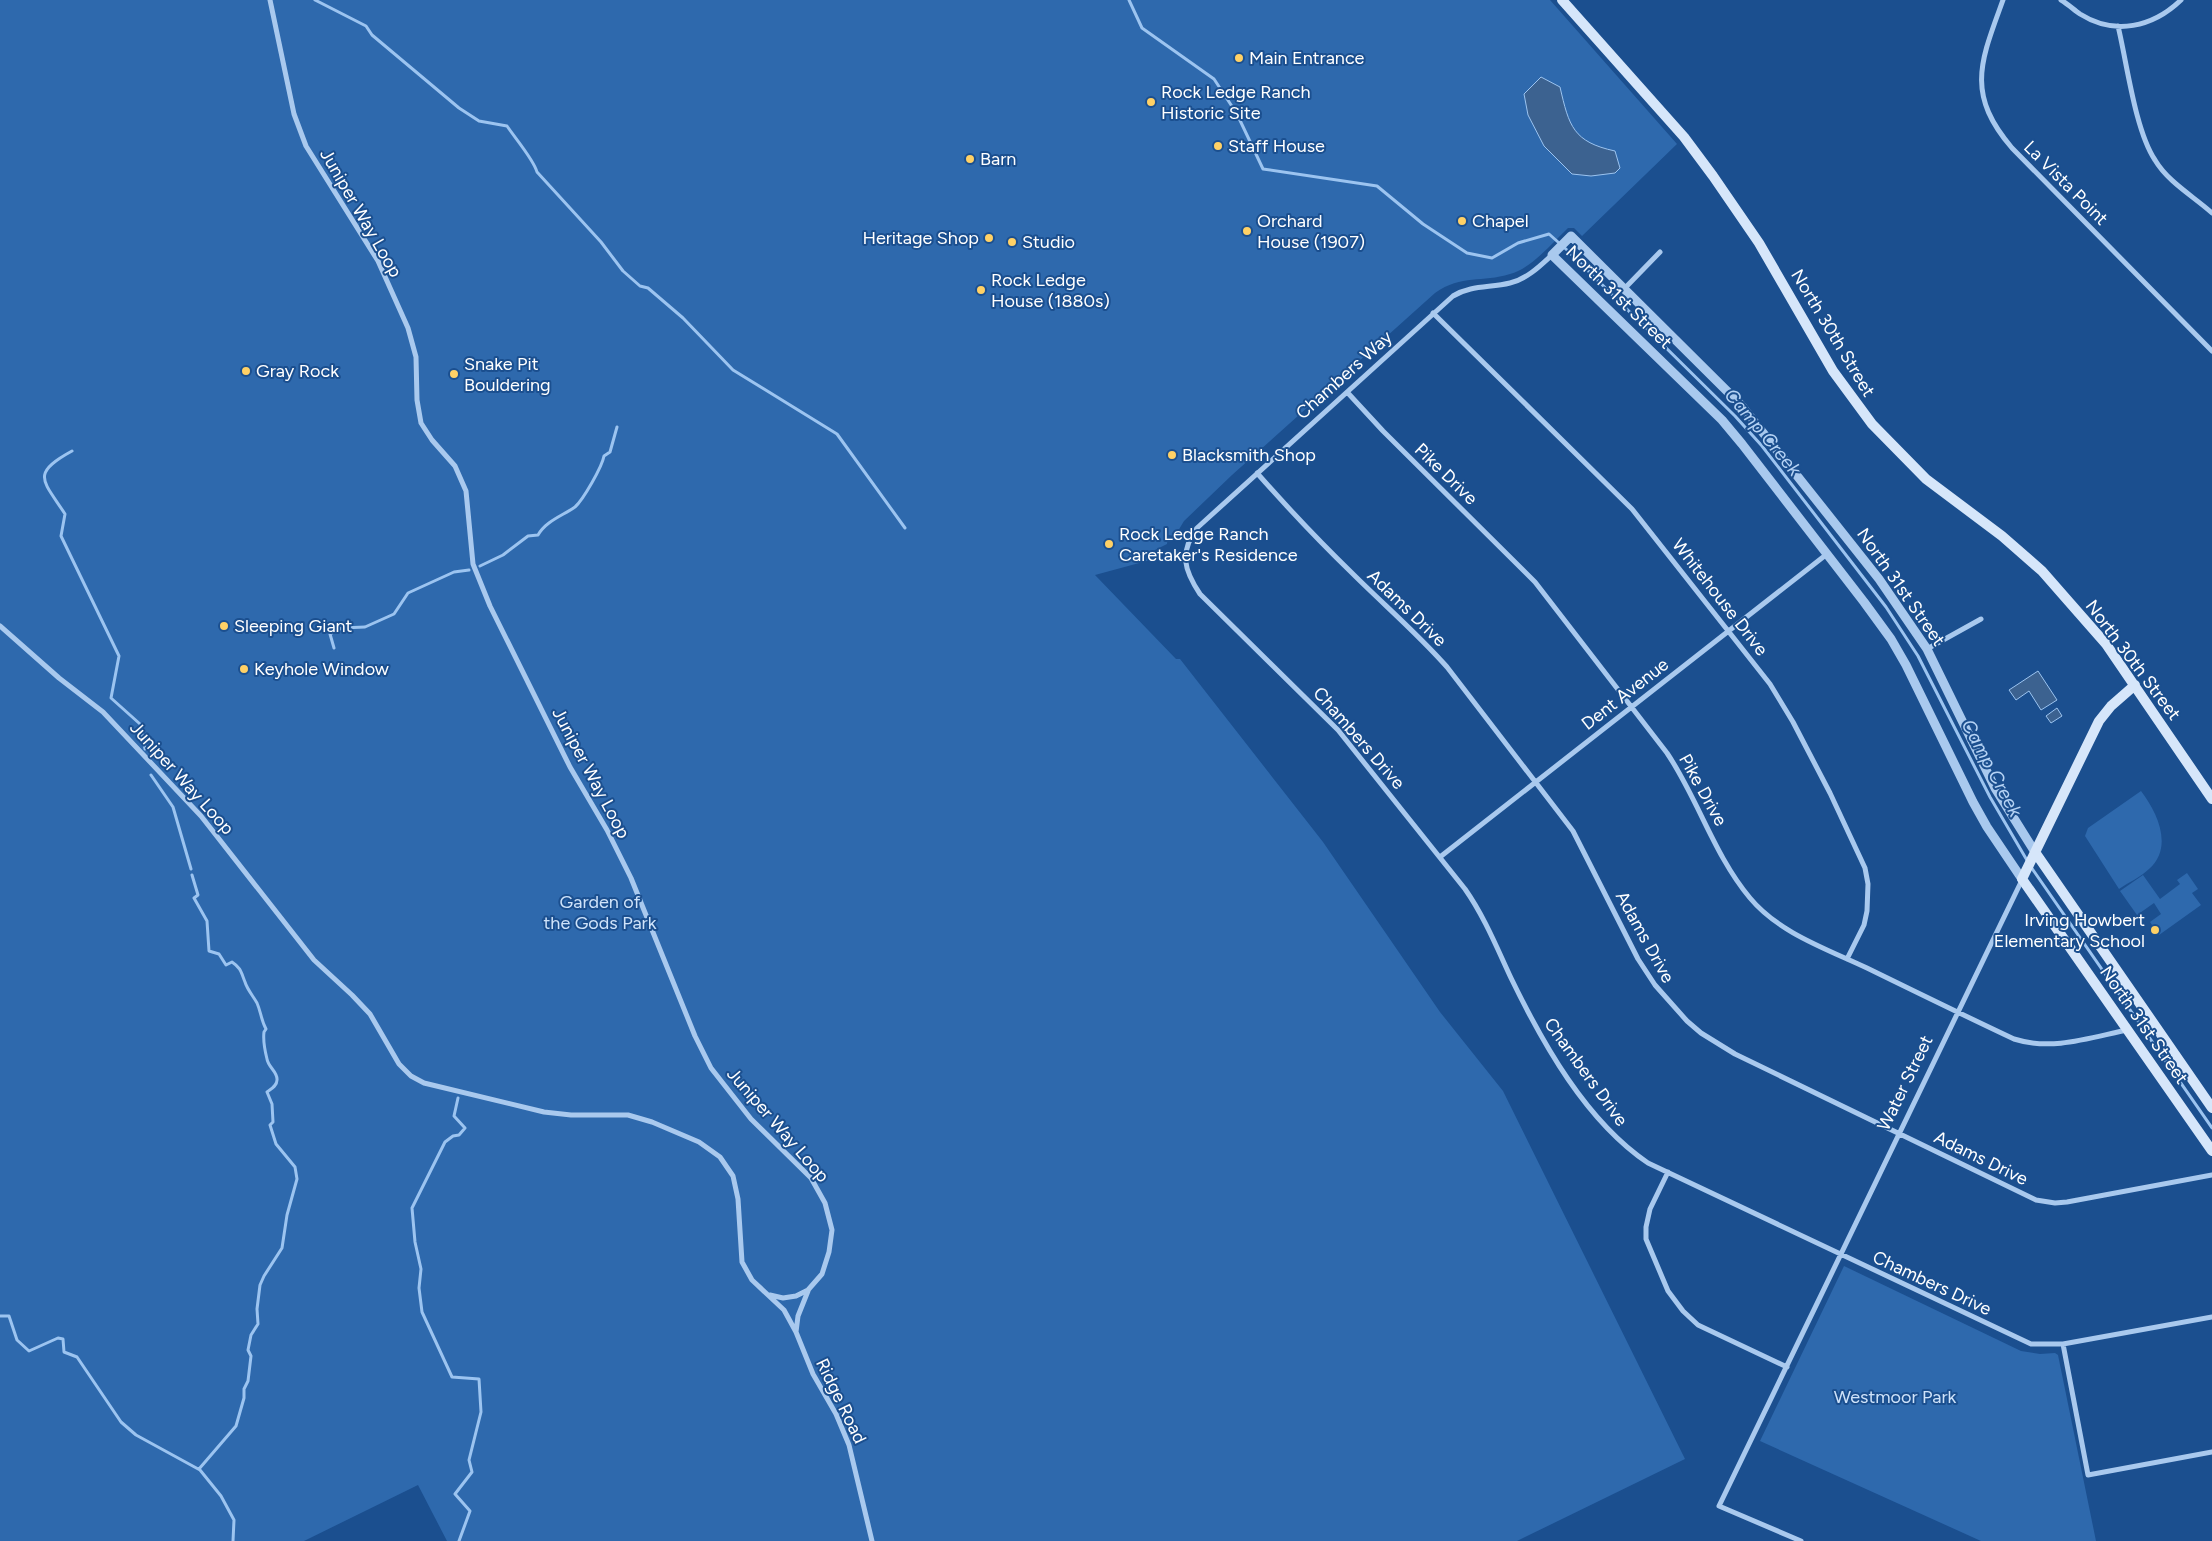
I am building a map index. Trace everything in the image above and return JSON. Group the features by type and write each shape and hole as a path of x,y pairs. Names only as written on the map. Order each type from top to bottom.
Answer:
{"main road":[{"name":"North 30th Street","path":"1562,0 1684,137 1775,269 1833,371 1872,424 1926,479 2002,536 2042,572 2106,644 2212,799"},
{"name":"Water Street","path":"2022,879 2099,721 2111,706 2135,686"},
{"name":"North 31st Street","path":"2035,852 2212,1108"},
{"name":"North 31st Street","path":"2022,879 2212,1151"}],"street":[{"name":"Juniper Way Loop","path":"270,0 294,114 306,146 378,261 408,328 416,356 417,400 421,424 432,440 455,466 466,491 474,564 490,606 570,767 607,830 631,878 695,1036 711,1068 751,1119 811,1178 825,1203 832,1230 829,1252 822,1274 808,1290"},
{"name":"La Vista Point","path":"2003,0 1981,64 1983,94 1992,122 2012,148 2212,351"},
{"path":"2061,0 2090,19 2128,27 2152,21 2162,16 2181,0"},
{"path":"2118,26 2138,115 2155,160 2179,185 2212,212"},
{"name":"North 31st Street","path":"2022,879 1977,810 1910,673 1891,639 1722,420 1552,255 1571,236 1717,380 1759,426 1879,579 1926,649 1994,788 2035,852"},
{"path":"1625,288 1660,252"},
{"name":"Chambers Way","path":"1184,557 1187,545 1197,528 1433,313 1462,291 1512,283 1521,279 1552,255"},
{"name":"Whitehouse Drive","path":"1433,313 1632,509 1770,684 1793,722 1830,793 1865,868 1869,896 1867,911 1864,925 1847,959"},
{"name":"Pike Drive","path":"1347,392 1383,431 1530,576 1632,706 1676,767 1726,862 1750,898 1770,917 1783,926 1847,959 2014,1040 2038,1045 2061,1044 2127,1030"},
{"name":"Adams Drive","path":"1257,473 1337,558 1436,654 1582,845 1638,959 1654,985 1675,1010 1701,1033 1735,1054 2027,1196 2044,1202 2067,1202 2212,1175"},
{"name":"Dent Avenue","path":"1440,857 1826,554"},
{"path":"1171,557 1184,557"},
{"name":"Chambers Drive","path":"1184,557 1188,573 1200,594 1338,730 1440,857 1473,901 1527,1012 1559,1065 1611,1134 1640,1158 2021,1340 2041,1345 2062,1344 2212,1317"},
{"path":"1926,649 1981,619"},
{"name":"Juniper Way Loop","path":"0,626 59,678 103,712 201,816 314,960 370,1014 399,1064 411,1076 424,1084 544,1112 628,1115 652,1122 699,1142 720,1157 733,1176 738,1199 742,1262 752,1280 770,1295"},
{"name":"Water Street","path":"1801,1541 1719,1506 2022,879"},
{"path":"1668,1172 1650,1209 1646,1227 1650,1250 1668,1291 1682,1311 1698,1325 1787,1367"},
{"path":"770,1295 783,1298 796,1296 808,1290"},
{"path":"796,1332 798,1316 808,1290"},
{"name":"Ridge Road","path":"770,1295 784,1310 796,1332 807,1364 836,1414 849,1445 872,1541"},
{"path":"2062,1344 2088,1475 2212,1452"}],"green space":[{"name":"Garden of the Gods Park","path":"0,0 1550,0 1677,144 1582,236 1574,228 1568,228 1541,255 1518,271 1500,277 1454,283 1435,293 1232,475 1184,521 1175,536 1168,535 1167,544 1153,551 1154,559 1095,575 1176,659 1180,659 1323,842 1440,1012 1503,1091 1685,1459 1517,1541 447,1541 418,1485 304,1541 0,1541"},
{"path":"2141,791 2157,819 2162,840 2161,850 2149,869 2119,889 2085,836 2088,828"},
{"path":"2187,873 2198,889 2192,893 2201,905 2159,935 2150,922 2161,914 2154,903 2137,915 2120,891 2143,875 2160,899 2180,884 2177,880"},
{"name":"Westmoor Park","path":"1844,1266 2021,1351 2040,1354 2055,1353 2058,1355 2096,1541 1981,1541 1760,1441"}],"shaded area":[{"path":"1541,77 1560,87 1570,122 1582,137 1590,143 1615,151 1620,168 1615,173 1591,176 1572,174 1544,146 1528,115 1524,94"},
{"path":"2038,671 2057,700 2041,710 2029,691 2016,700 2009,690"},
{"path":"2057,708 2062,716 2051,723 2046,716"}],"waterway":[{"path":"315,0 366,26 372,35 459,108 479,121 507,126 528,155 537,172 601,242 623,271 640,286 648,288 683,318 733,370 837,434 905,528"},
{"name":"Camp Creek","path":"1129,0 1142,28 1214,79 1237,114 1263,169 1377,186 1423,224 1467,253 1492,258 1518,243 1549,234 1567,250 1735,416 1762,446 1886,607 1918,656 1990,797 2028,862"},
{"path":"480,566 503,555 528,536 538,535 550,522 575,507 592,483 604,456 610,452 617,427"},
{"path":"72,451 50,466 44,478 46,485 65,514 61,536 119,656 111,698 140,724 145,749"},
{"path":"334,648 330,634 342,628 365,627 394,614 408,593 454,572 469,570"},
{"path":"151,775 173,807 191,869"},
{"name":"Camp Creek","path":"2031,867 2212,1128"},
{"path":"192,875 198,895 194,898 207,921 209,951 219,954 226,965 232,962 237,966 257,1003 266,1029 264,1038 267,1059 277,1077 276,1084 267,1092 272,1104 273,1122 270,1125 276,1144 295,1167 297,1179 287,1215 282,1248 260,1285 257,1309 258,1324 251,1335 248,1350 251,1356 248,1381 244,1389 244,1398 236,1426 199,1469"},
{"path":"458,1098 454,1116 465,1128 459,1135 453,1136 445,1142 412,1208 415,1242 421,1269 419,1288 422,1312 452,1377 479,1379 481,1412 469,1460 472,1472 455,1494 470,1511 459,1541"},
{"path":"0,1316 9,1316 17,1340 29,1351 58,1338 63,1339 64,1352 77,1357 121,1422 136,1435 200,1470 221,1496 234,1520 233,1541"}],"place":[{"name":"Main Entrance","path":"1239,58"},
{"name":"Rock Ledge Ranch Historic Site","path":"1151,102"},
{"name":"Staff House","path":"1218,146"},
{"name":"Barn","path":"970,159"},
{"name":"Chapel","path":"1462,221"},
{"name":"Orchard House (1907)","path":"1247,231"},
{"name":"Heritage Shop","path":"989,238"},
{"name":"Studio","path":"1012,242"},
{"name":"Rock Ledge House (1880s)","path":"981,290"},
{"name":"Gray Rock","path":"246,371"},
{"name":"Snake Pit Bouldering","path":"454,374"},
{"name":"Blacksmith Shop","path":"1172,455"},
{"name":"Rock Ledge Ranch Caretaker's Residence","path":"1109,544"},
{"name":"Sleeping Giant","path":"224,626"},
{"name":"Keyhole Window","path":"244,669"},
{"name":"Irving Howbert Elementary School","path":"2155,930"}]}
